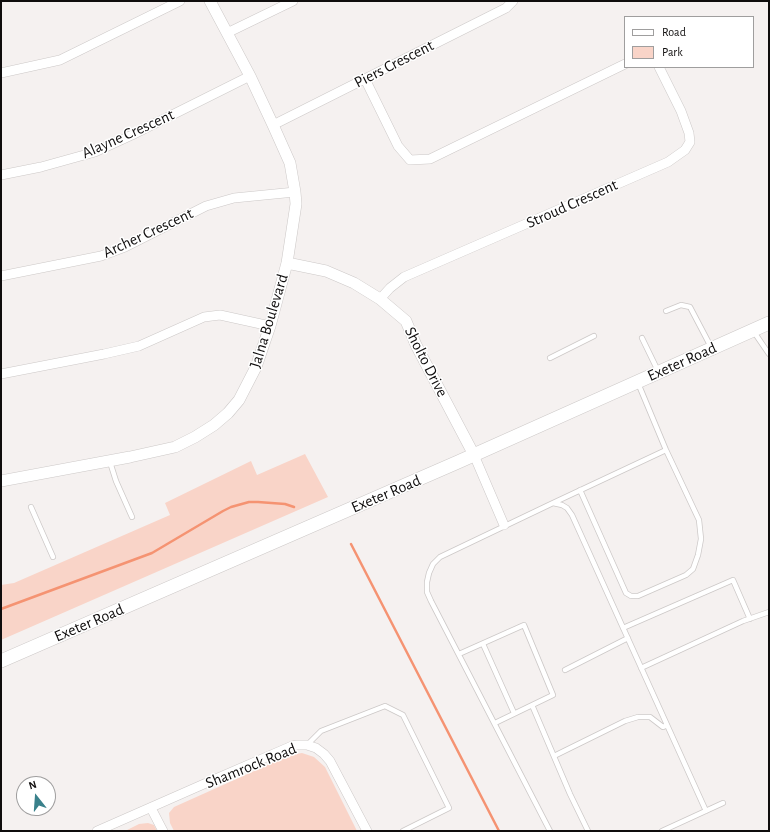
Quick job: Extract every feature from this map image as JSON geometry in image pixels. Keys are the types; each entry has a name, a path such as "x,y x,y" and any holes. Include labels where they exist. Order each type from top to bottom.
{"main road":[{"name":"Exeter Road","path":"1,661 638,383 769,323"}],"street":[{"path":"1,73 60,60 180,1"},
{"name":"Jalna Boulevard","path":"1,481 110,461 175,447 214,425 228,413 239,400 256,367 270,326 287,263 296,204 295,192 290,163 250,76 210,1"},
{"path":"227,33 293,1"},
{"name":"Piers Crescent","path":"273,125 506,8 513,1"},
{"path":"365,79 398,146 410,160 430,159 624,64"},
{"name":"Stroud Crescent","path":"380,299 390,288 404,277 668,162 685,150 690,142 689,133 681,111 660,68"},
{"name":"Alayne Crescent","path":"1,175 41,167 95,152 250,76"},
{"name":"Archer Crescent","path":"1,276 101,256 125,247 206,206 234,198 295,192"},
{"name":"Sholto Drive","path":"287,263 326,271 354,283 380,299 406,321 416,345 474,455 504,525"},
{"path":"1,374 139,346 204,317 220,315 270,326"},
{"name":"Shamrock Road","path":"97,831 292,746 307,745 316,748 330,761 367,831"},
{"path":"151,808 163,831"}],"lane":[{"path":"666,312 681,305 690,306 712,349"},
{"path":"754,330 769,354"},
{"path":"550,358 594,336"},
{"path":"642,338 659,373"},
{"path":"580,490 626,593 632,596 638,596 686,575 694,569 701,539 699,520 666,450 638,383"},
{"path":"550,831 495,722 431,601 427,587 429,573 433,564 440,557 504,525 666,450"},
{"path":"110,461 116,481 132,518"},
{"path":"553,503 562,505 570,511 706,811"},
{"path":"31,508 53,557"},
{"path":"623,628 733,580 750,618"},
{"path":"641,668 750,618 769,612"},
{"path":"459,654 524,625 553,695 495,722"},
{"path":"565,670 628,638"},
{"path":"483,644 514,713"},
{"path":"532,705 588,831"},
{"path":"307,745 321,731 385,706 403,715 449,808 404,831"},
{"path":"554,756 625,721 638,717 650,717 663,727 667,725"},
{"path":"662,831 724,803"}],"green space":[{"path":"305,454 328,497 1,640 1,585 14,583 170,515 165,503 251,461 257,475"},
{"path":"302,753 314,757 325,767 357,831 174,831 170,823 169,813 174,807 290,755"},
{"path":"148,823 154,825 157,831 125,831 139,824"}],"waterway":[{"path":"1,609 152,553 231,507 249,502 285,504 294,507"},
{"path":"351,544 499,831"}]}
